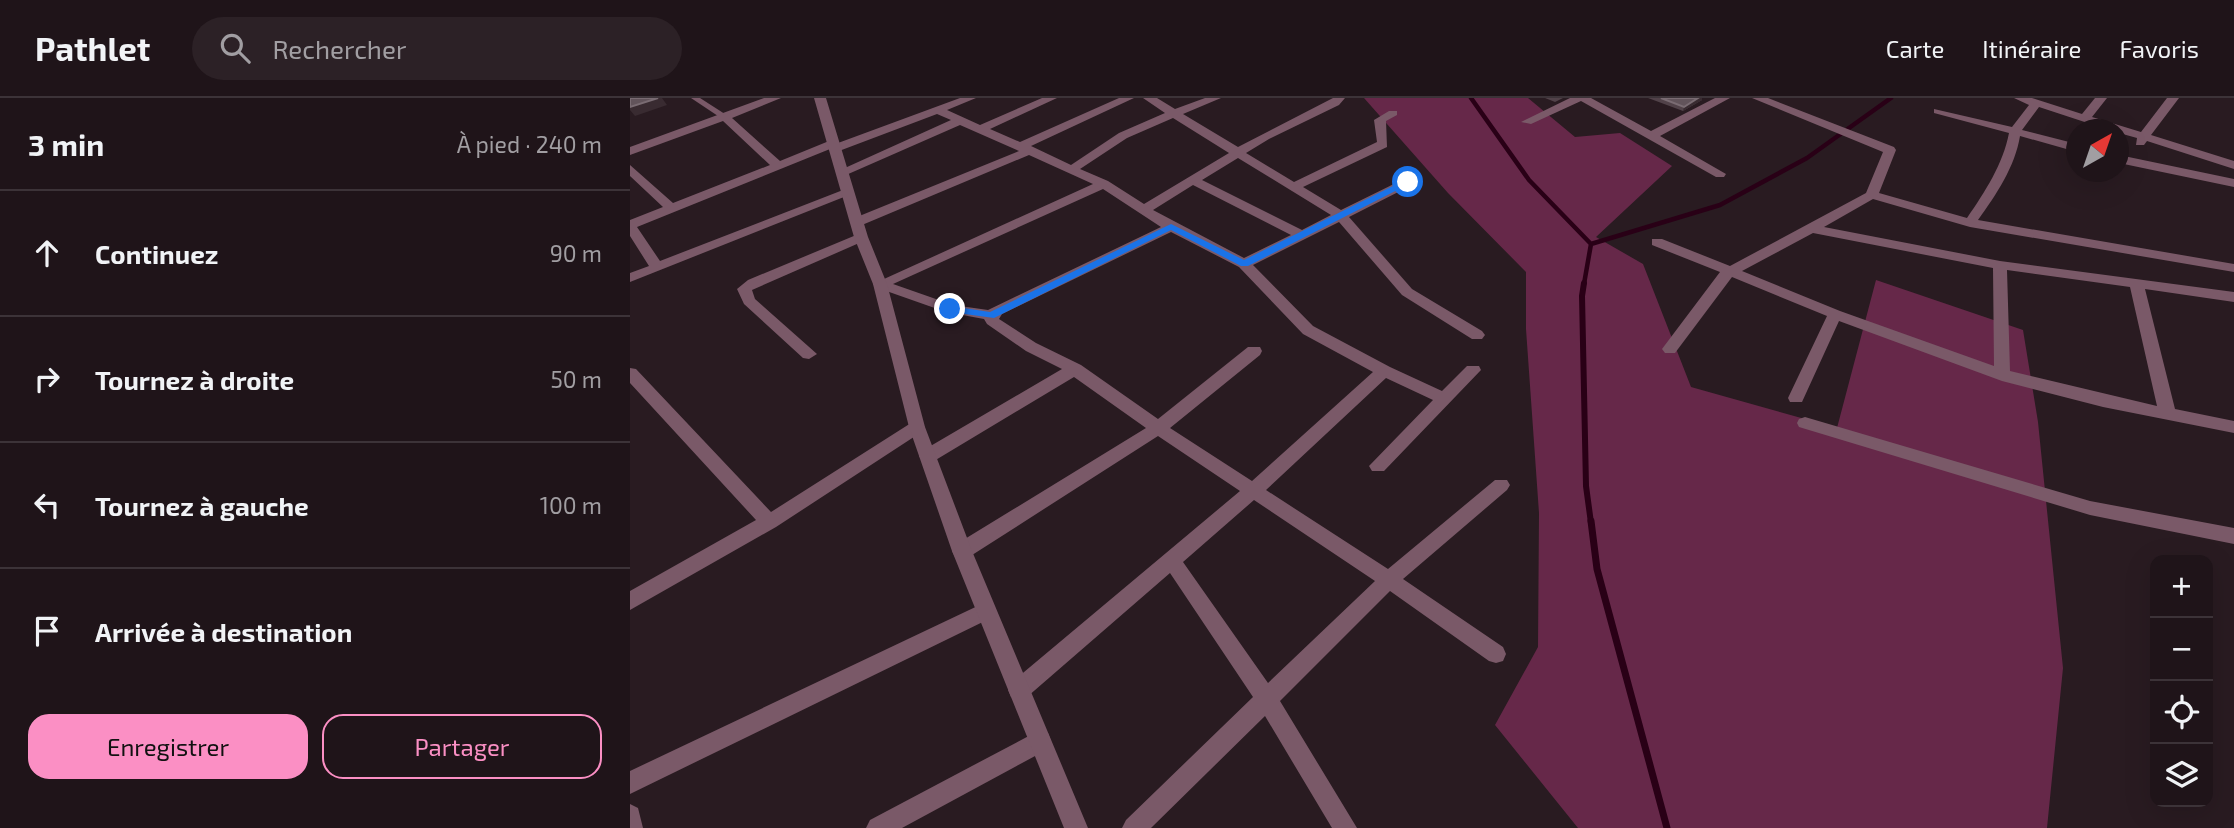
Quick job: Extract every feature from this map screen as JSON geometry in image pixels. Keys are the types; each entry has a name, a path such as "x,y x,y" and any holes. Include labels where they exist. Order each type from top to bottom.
{"street":[{"path":"630,151 775,98"},
{"path":"820,98 859,230 880,284 917,427 962,551 1076,828"},
{"path":"981,129 1051,98"},
{"path":"809,354 749,301 744,289 1128,98"},
{"path":"1149,98 1341,216 1407,292 1477,335"},
{"path":"1074,168 1093,151 1215,98"},
{"path":"1144,210 1265,136 1335,103 1339,98"},
{"path":"1527,122 1581,98 1720,174"},
{"path":"1651,136 1724,98"},
{"path":"1670,349 1728,273 1872,195 1890,150 1758,98"},
{"path":"2020,98 2142,139 2234,165"},
{"path":"2085,118 2101,98"},
{"path":"2142,139 2174,98"},
{"path":"657,267 630,225 778,166 961,99"},
{"path":"1970,223 1990,194 2012,149 2015,132 2036,103"},
{"path":"937,110 1074,168 1104,184 1171,227 1244,264 1308,330 1384,372 1443,398"},
{"path":"1938,111 2066,145"},
{"path":"1296,186 1383,144 1380,120 1393,113"},
{"path":"724,116 778,166"},
{"path":"842,172 961,120"},
{"path":"2129,161 2234,183"},
{"path":"630,169 671,208"},
{"path":"1192,180 1303,236"},
{"path":"1244,264 1408,182"},
{"path":"880,284 1104,184"},
{"path":"630,278 848,193"},
{"path":"1872,195 1970,223 2234,268"},
{"path":"880,284 950,309 991,316 1171,227"},
{"path":"1809,228 2000,265 2234,297"},
{"path":"1657,242 1728,273 2002,375 2102,401 2234,427"},
{"path":"2000,265 2002,375"},
{"path":"2136,284 2167,412"},
{"path":"1796,398 1835,314"},
{"path":"991,316 992,321 1031,347 1075,369 1158,428 1496,654"},
{"path":"962,551 1158,428 1254,351"},
{"path":"928,456 1075,369"},
{"path":"1378,466 1473,370"},
{"path":"1019,690 1254,490 1384,372"},
{"path":"630,373 769,522"},
{"path":"1805,424 2090,508 2234,536"},
{"path":"630,601 769,522 917,427"},
{"path":"1133,828 1389,580 1502,485"},
{"path":"1172,561 1265,698 1345,828"},
{"path":"630,783 986,611"},
{"path":"878,828 1040,741"},
{"path":"630,816 631,828"}],"lane":[{"path":"695,98 724,116"}],"shaded area":[{"path":"1364,98 1528,98 1575,137 1620,133 1672,166 1596,237 1643,264 1691,387 1837,428 1876,280 2023,330 2038,422 2063,668 2047,828 1578,828 1495,725 1538,647 1539,513 1526,329 1526,272 1448,193"}],"building":[{"path":"630,98 658,98 630,107"},
{"path":"1661,98 1698,98 1684,107"}],"waterway":[{"path":"1471,98 1529,180 1591,244"},
{"path":"1591,244 1720,205 1807,158 1891,98"},
{"path":"1584,284 1591,244"},
{"path":"1584,283 1582,296 1586,486 1591,523"},
{"path":"1591,521 1597,569 1667,828"}],"route":[{"path":"950,309 991,316 1171,227 1244,264 1408,182"}]}
